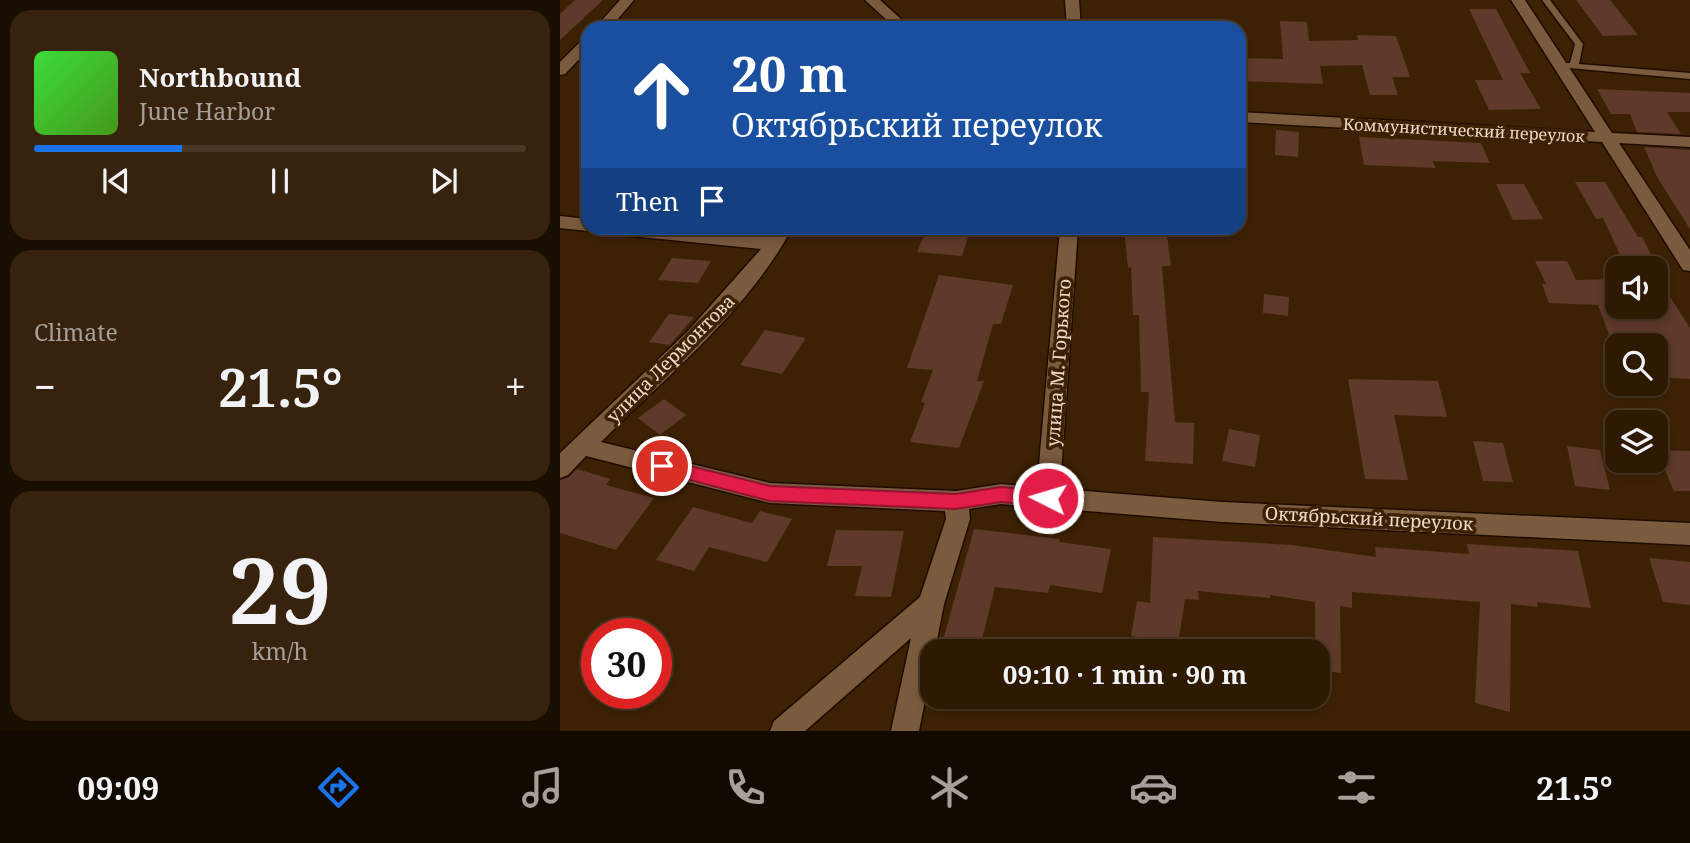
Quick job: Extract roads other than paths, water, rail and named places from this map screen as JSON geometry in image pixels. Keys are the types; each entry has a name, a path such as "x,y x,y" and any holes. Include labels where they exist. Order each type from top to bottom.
{"street":[{"path":"608,21 627,0"},
{"path":"872,0 896,21"},
{"path":"1072,0 1074,21"},
{"path":"1518,0 1567,65 1608,138 1690,265"},
{"path":"560,71 581,49"},
{"name":"Коммунистический переулок","path":"1246,117 1690,142"},
{"path":"560,222 581,224"},
{"name":"улица Лермонтова","path":"758,235 779,236"},
{"name":"улица М. Горького","path":"1048,498 1068,235"},
{"name":"улица Лермонтова","path":"560,468 679,354 734,297 779,236"},
{"path":"581,446 770,493 956,502 958,519 931,604 905,731"},
{"name":"Октябрьский переулок","path":"956,502 1001,494 1222,512 1690,534"},
{"path":"784,731 931,604"}],"lane":[{"path":"1546,0 1579,44 1567,65 1690,76"}]}
